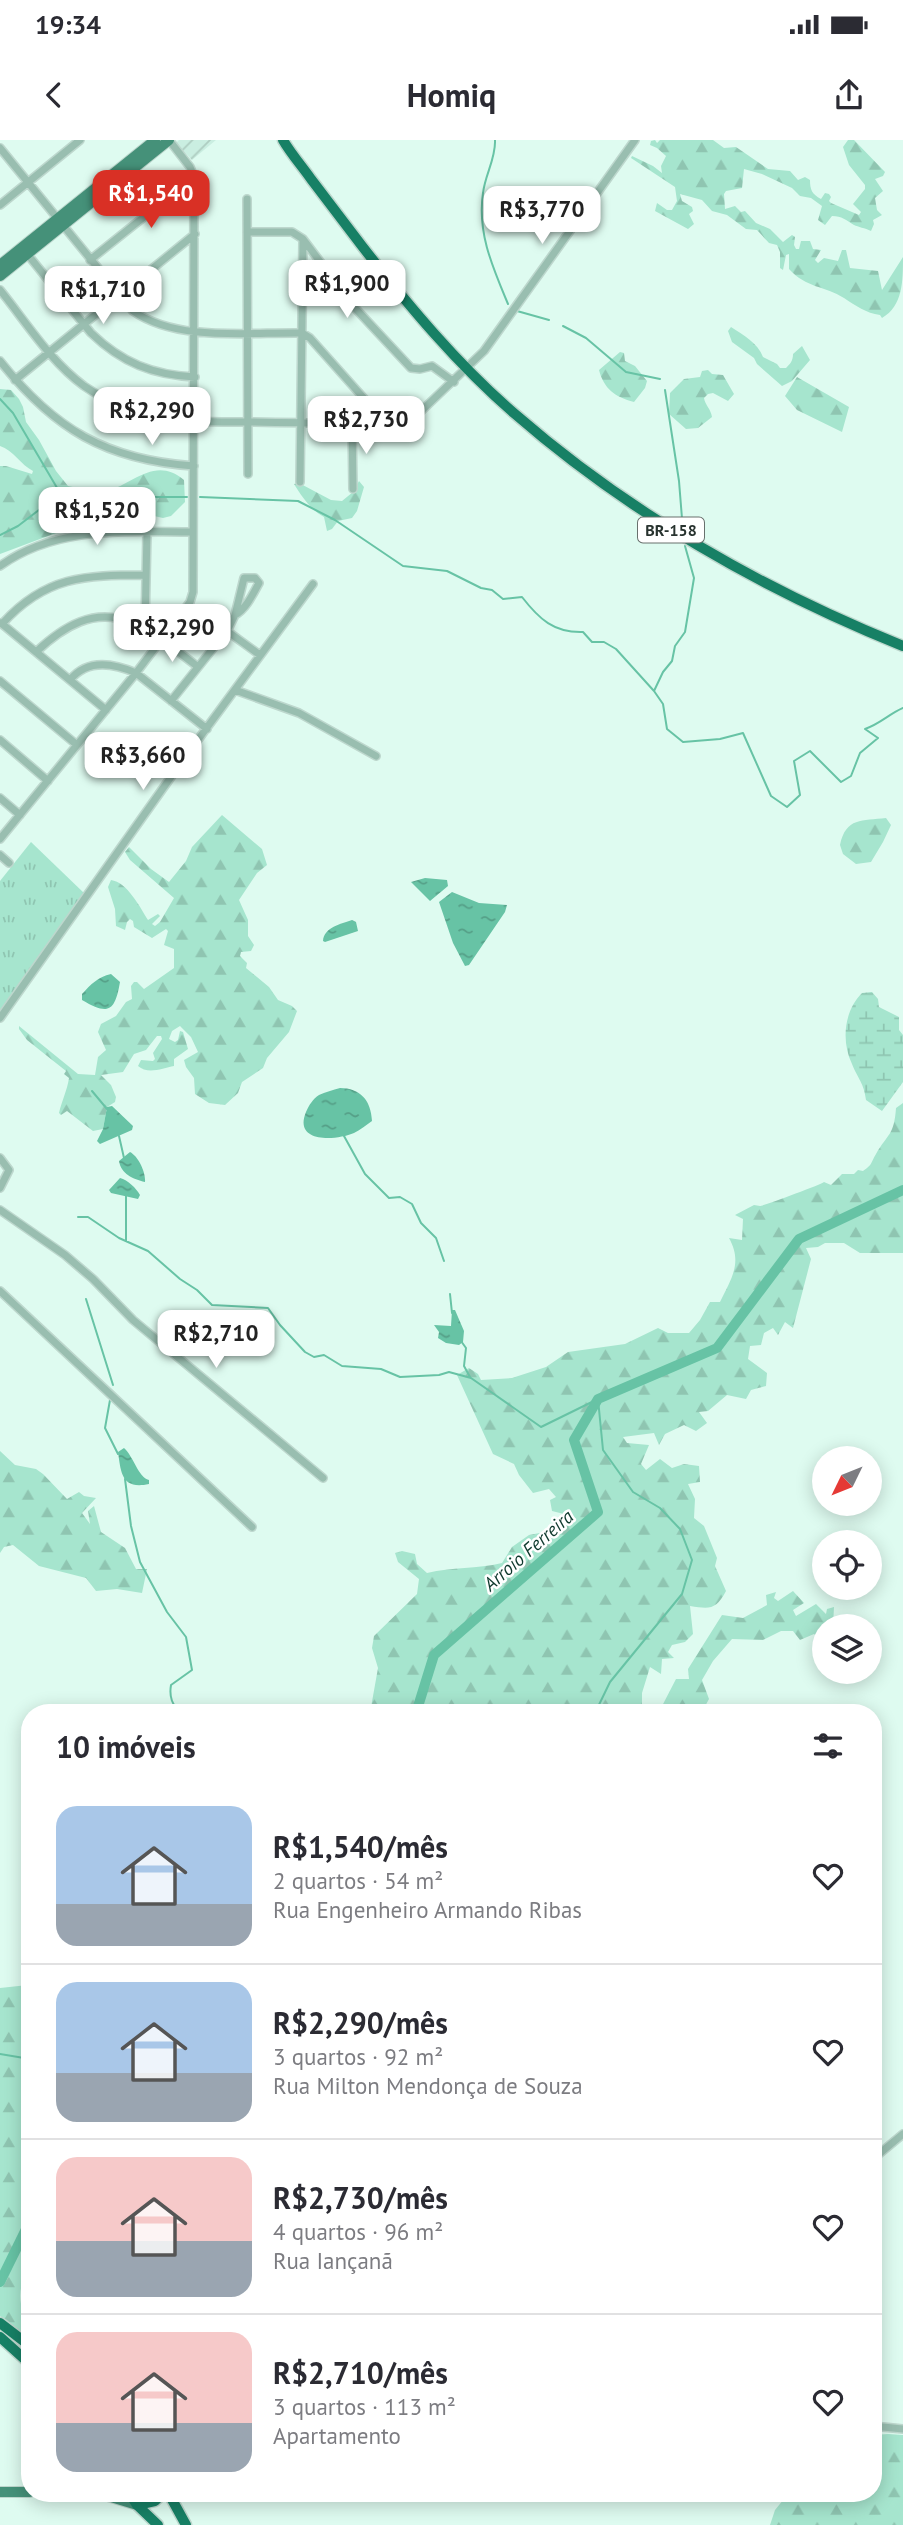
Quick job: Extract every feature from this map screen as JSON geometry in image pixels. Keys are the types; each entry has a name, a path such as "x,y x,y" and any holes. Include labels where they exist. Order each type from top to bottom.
{"highway":[{"name":"BR-158","path":"283,141 377,264 468,369 549,442 642,511 695,545 826,615 903,646"},
{"path":"0,2323 21,2339"},
{"path":"0,2337 21,2356"},
{"path":"135,2502 158,2525"},
{"path":"137,2505 150,2502"},
{"path":"173,2502 186,2525"}],"main road":[{"path":"60,222 155,140"},
{"path":"0,276 25,250 169,140"},
{"path":"0,265 25,250"},
{"path":"0,2492 21,2492"},
{"path":"127,2502 137,2505"}],"street":[{"path":"0,290 49,351 83,385 107,400 135,412 161,419 194,422 370,424 377,419 377,413 310,338 302,333 195,332 156,325 133,311 0,147 9,140"},
{"path":"0,205 80,140"},
{"path":"0,839 136,673 190,602 193,592 194,177 190,167 169,140"},
{"path":"416,416 484,351 635,140"},
{"path":"90,260 194,177"},
{"path":"247,199 248,474"},
{"path":"247,232 292,232 303,239 355,309 405,363 415,369 432,366 454,382"},
{"path":"15,380 195,234"},
{"path":"300,482 303,239"},
{"path":"25,250 83,324 103,345 126,360 167,376 195,377"},
{"path":"0,361 27,394 58,421 106,447 143,460 194,466"},
{"path":"352,423 353,489"},
{"path":"145,627 146,532"},
{"path":"0,566 44,542 79,534 193,532"},
{"path":"106,710 1,623 23,602 51,586 89,576 145,575"},
{"path":"171,701 227,631 235,615 244,578 255,578 259,583 257,588 243,609 235,615"},
{"path":"0,1018 313,584"},
{"path":"36,652 59,632 85,620 116,618 145,627 198,667"},
{"path":"227,631 260,655"},
{"path":"70,680 80,670 98,664 116,665 136,673 207,729"},
{"path":"0,681 77,745"},
{"path":"235,690 299,713 376,756"},
{"path":"0,740 48,781"},
{"path":"0,798 20,815"},
{"path":"0,855 9,863"},
{"path":"0,1158 9,1170 0,1188"},
{"path":"0,1210 65,1255 133,1320 323,1478"},
{"path":"0,1291 252,1527"},
{"path":"882,2152 903,2134"},
{"path":"882,2427 903,2429"}],"shaded area":[{"path":"179,140 216,140 192,160 176,143"}],"green space":[{"path":"655,140 657,143 660,140 713,140 724,148 736,147 768,169 790,171 798,180 805,177 810,180 812,191 818,197 821,199 825,193 829,194 831,203 859,215 861,212 853,204 865,189 865,185 849,165 843,147 848,140 854,140 885,172 883,176 875,179 883,191 875,198 877,210 882,215 873,220 871,231 835,216 825,225 818,220 822,206 811,198 800,196 792,188 762,174 744,169 742,188 726,191 724,194 725,209 735,206 741,212 745,211 756,223 770,229 783,242 792,235 795,237 796,249 799,249 801,241 810,241 813,249 821,250 815,260 818,263 824,258 838,261 842,250 846,250 850,268 878,271 882,290 903,257 902,284 894,307 882,318 837,294 802,280 789,269 789,254 786,255 783,270 780,268 777,245 769,243 757,230 746,229 727,215 712,211 702,200 680,194 682,201 692,207 693,211 689,214 694,224 688,229 655,211 657,203 667,210 672,210 677,201 675,187 631,158 632,156 653,166 662,173 661,166 666,156 650,145 651,141"},
{"path":"731,327 754,343 763,357 780,368 786,368 793,354 802,346 810,360 792,381 782,386 757,364 754,358 732,342 728,331"},
{"path":"620,352 624,353 625,361 635,366 647,381 634,402 611,391 599,370"},
{"path":"708,370 712,374 723,375 734,394 728,401 713,393 708,394 704,398 712,417 698,428 686,429 669,414 670,393 684,379 700,377 702,371"},
{"path":"797,377 849,407 842,432 797,410 785,396"},
{"path":"0,389 11,390 19,399 26,422 68,486 103,492 144,474 163,470 184,480 185,502 171,516 163,518 145,514 130,518 124,513 104,510 97,526 56,533 0,554 0,466 32,474 33,471 0,446"},
{"path":"359,481 364,487 357,511 352,518 338,521 327,531 324,517 311,507 294,484 299,483 331,500 342,501 353,492"},
{"path":"222,815 262,849 267,865 257,873 239,900 248,920 248,936 254,945 251,951 241,952 240,956 247,963 246,968 269,987 278,1000 297,1011 289,1032 267,1058 263,1068 242,1082 238,1093 225,1105 209,1103 195,1094 194,1078 184,1060 198,1052 191,1037 180,1026 172,1031 169,1039 175,1042 180,1031 183,1032 188,1049 174,1059 174,1066 151,1070 138,1066 141,1060 155,1059 153,1053 162,1039 157,1036 146,1050 134,1054 123,1072 101,1075 111,1085 116,1097 115,1102 107,1107 103,1129 93,1131 67,1111 61,1115 59,1113 69,1078 64,1074 66,1071 27,1040 19,1026 78,1074 95,1075 98,1057 106,1050 98,1032 101,1024 116,1016 126,1002 132,999 131,986 134,982 144,989 174,968 174,949 164,945 168,931 166,929 152,938 134,927 130,919 125,930 116,926 115,909 108,887 111,880 128,890 148,920 158,914 160,916 152,924 155,926 174,898 130,860 125,852 129,847 169,882 186,861 192,847"},
{"path":"886,818 891,825 871,862 856,864 843,854 840,845 846,829 862,820"},
{"path":"31,842 85,894 0,1013 0,881"},
{"path":"872,992 878,999 879,1007 899,1017 899,1030 903,1035 903,1082 882,1111 866,1100 846,1046 846,1027 851,1008 862,993"},
{"path":"903,1103 903,1253 860,1253 844,1243 825,1243 806,1248 811,1259 793,1328 785,1322 778,1335 773,1328 764,1333 761,1345 750,1346 748,1359 767,1373 766,1386 751,1390 746,1399 727,1395 708,1411 699,1412 707,1423 696,1431 684,1425 665,1434 659,1445 654,1433 623,1437 627,1443 649,1445 641,1464 646,1470 660,1459 672,1468 684,1464 699,1466 700,1482 688,1484 695,1499 694,1518 704,1526 717,1558 715,1566 726,1591 712,1607 690,1606 693,1634 685,1642 672,1645 668,1652 674,1658 662,1659 661,1674 650,1667 642,1693 642,1704 372,1704 378,1668 372,1648 374,1636 417,1594 419,1579 398,1562 395,1553 402,1551 415,1554 417,1564 427,1573 493,1565 502,1563 512,1547 529,1535 545,1532 552,1523 568,1519 564,1514 552,1511 550,1500 556,1497 549,1489 533,1493 514,1464 493,1454 457,1375 469,1368 478,1374 481,1380 512,1378 546,1367 568,1352 625,1344 658,1328 668,1333 689,1333 710,1302 720,1302 734,1271 735,1255 729,1238 742,1240 743,1219 735,1215 754,1205 760,1206 824,1182 831,1185 842,1174 863,1171 870,1165 890,1134 896,1108"},
{"path":"0,1451 15,1465 36,1469 43,1474 67,1499 79,1492 84,1496 96,1498 82,1513 90,1524 88,1511 94,1506 101,1532 125,1548 136,1569 147,1569 142,1593 117,1589 96,1591 86,1578 39,1566 13,1545 4,1547 0,1553"},
{"path":"793,1591 804,1603 793,1610 796,1616 816,1604 826,1614 812,1614 812,1635 800,1640 793,1631 781,1631 763,1640 732,1639 713,1661 702,1680 709,1699 706,1704 663,1704 676,1679 689,1679 688,1669 722,1615 743,1618 767,1605 766,1595 776,1592 774,1598 778,1601"},
{"path":"834,1607 834,1614 826,1614 827,1609"},
{"path":"21,1986 21,2332 0,2316 0,1988"},
{"path":"882,2434 903,2435 903,2525 770,2525 775,2510 782,2502 882,2502"}],"water":[{"path":"425,878 447,880 448,886 430,901 411,882"},
{"path":"452,892 479,903 507,905 469,965 465,966 453,943 439,902"},
{"path":"352,920 356,922 358,931 323,941 330,929"},
{"path":"111,974 120,982 113,1005 105,1009 82,1000 82,994 92,984"},
{"path":"340,1088 353,1090 367,1101 372,1121 346,1136 327,1138 310,1134 305,1129 304,1122 310,1105 319,1095"},
{"path":"112,1106 133,1126 132,1130 100,1144 97,1141 103,1129 107,1107"},
{"path":"130,1152 141,1165 145,1182 128,1175 120,1166 119,1161"},
{"path":"120,1178 129,1182 136,1190 140,1195 138,1199 111,1193 109,1190"},
{"path":"452,1310 455,1310 464,1331 463,1342 459,1345 446,1343 438,1338 439,1332 434,1325 451,1326"},
{"path":"124,1448 142,1475 149,1480 149,1484 133,1484 124,1478 118,1452"}],"waterway":[{"path":"495,140 483,193 482,222 488,250 508,304"},
{"path":"517,311 549,320"},
{"path":"563,326 586,338 626,372 660,379"},
{"path":"665,390 679,481 683,531"},
{"path":"0,399 13,413 63,498"},
{"path":"0,535 18,526 48,503 63,498 113,502 137,497 187,497"},
{"path":"200,497 298,501 335,520 403,566 447,571 481,588 492,590 503,599 522,597 535,612 555,627 583,632 592,642 604,642 616,649 654,691 663,704 667,729 683,742 720,739 743,733 771,796 787,807 800,795 794,761 810,751 841,782 851,776 860,753 878,738 865,729 903,708"},
{"path":"654,691 672,661 675,646 685,632 694,578 685,546"},
{"path":"92,1091 107,1109"},
{"path":"119,1136 124,1158"},
{"path":"344,1136 365,1174 389,1198 400,1197 412,1204 421,1223 436,1238 444,1261"},
{"name":"Arroio Ferreira","path":"419,1704 434,1655 598,1512 574,1440 598,1399 717,1348 799,1239 903,1190"},
{"path":"126,1195 126,1241"},
{"path":"78,1217 88,1217 119,1238 148,1251 212,1305 268,1308 305,1352 314,1357 324,1355 342,1366 381,1369 400,1377 449,1372 471,1378 541,1427 598,1399 603,1450 633,1492 660,1508 680,1529 692,1560 682,1594 610,1682 599,1704"},
{"path":"450,1294 452,1313"},
{"path":"86,1299 113,1385"},
{"path":"461,1341 466,1348 464,1366 470,1377"},
{"path":"110,1400 105,1428 118,1454"},
{"path":"125,1479 131,1526 140,1562 167,1612 186,1637 192,1670 171,1685 174,1704"},
{"path":"0,2054 21,2058"},
{"name":"Arroio Ferreira","path":"0,2282 21,2239"}]}
